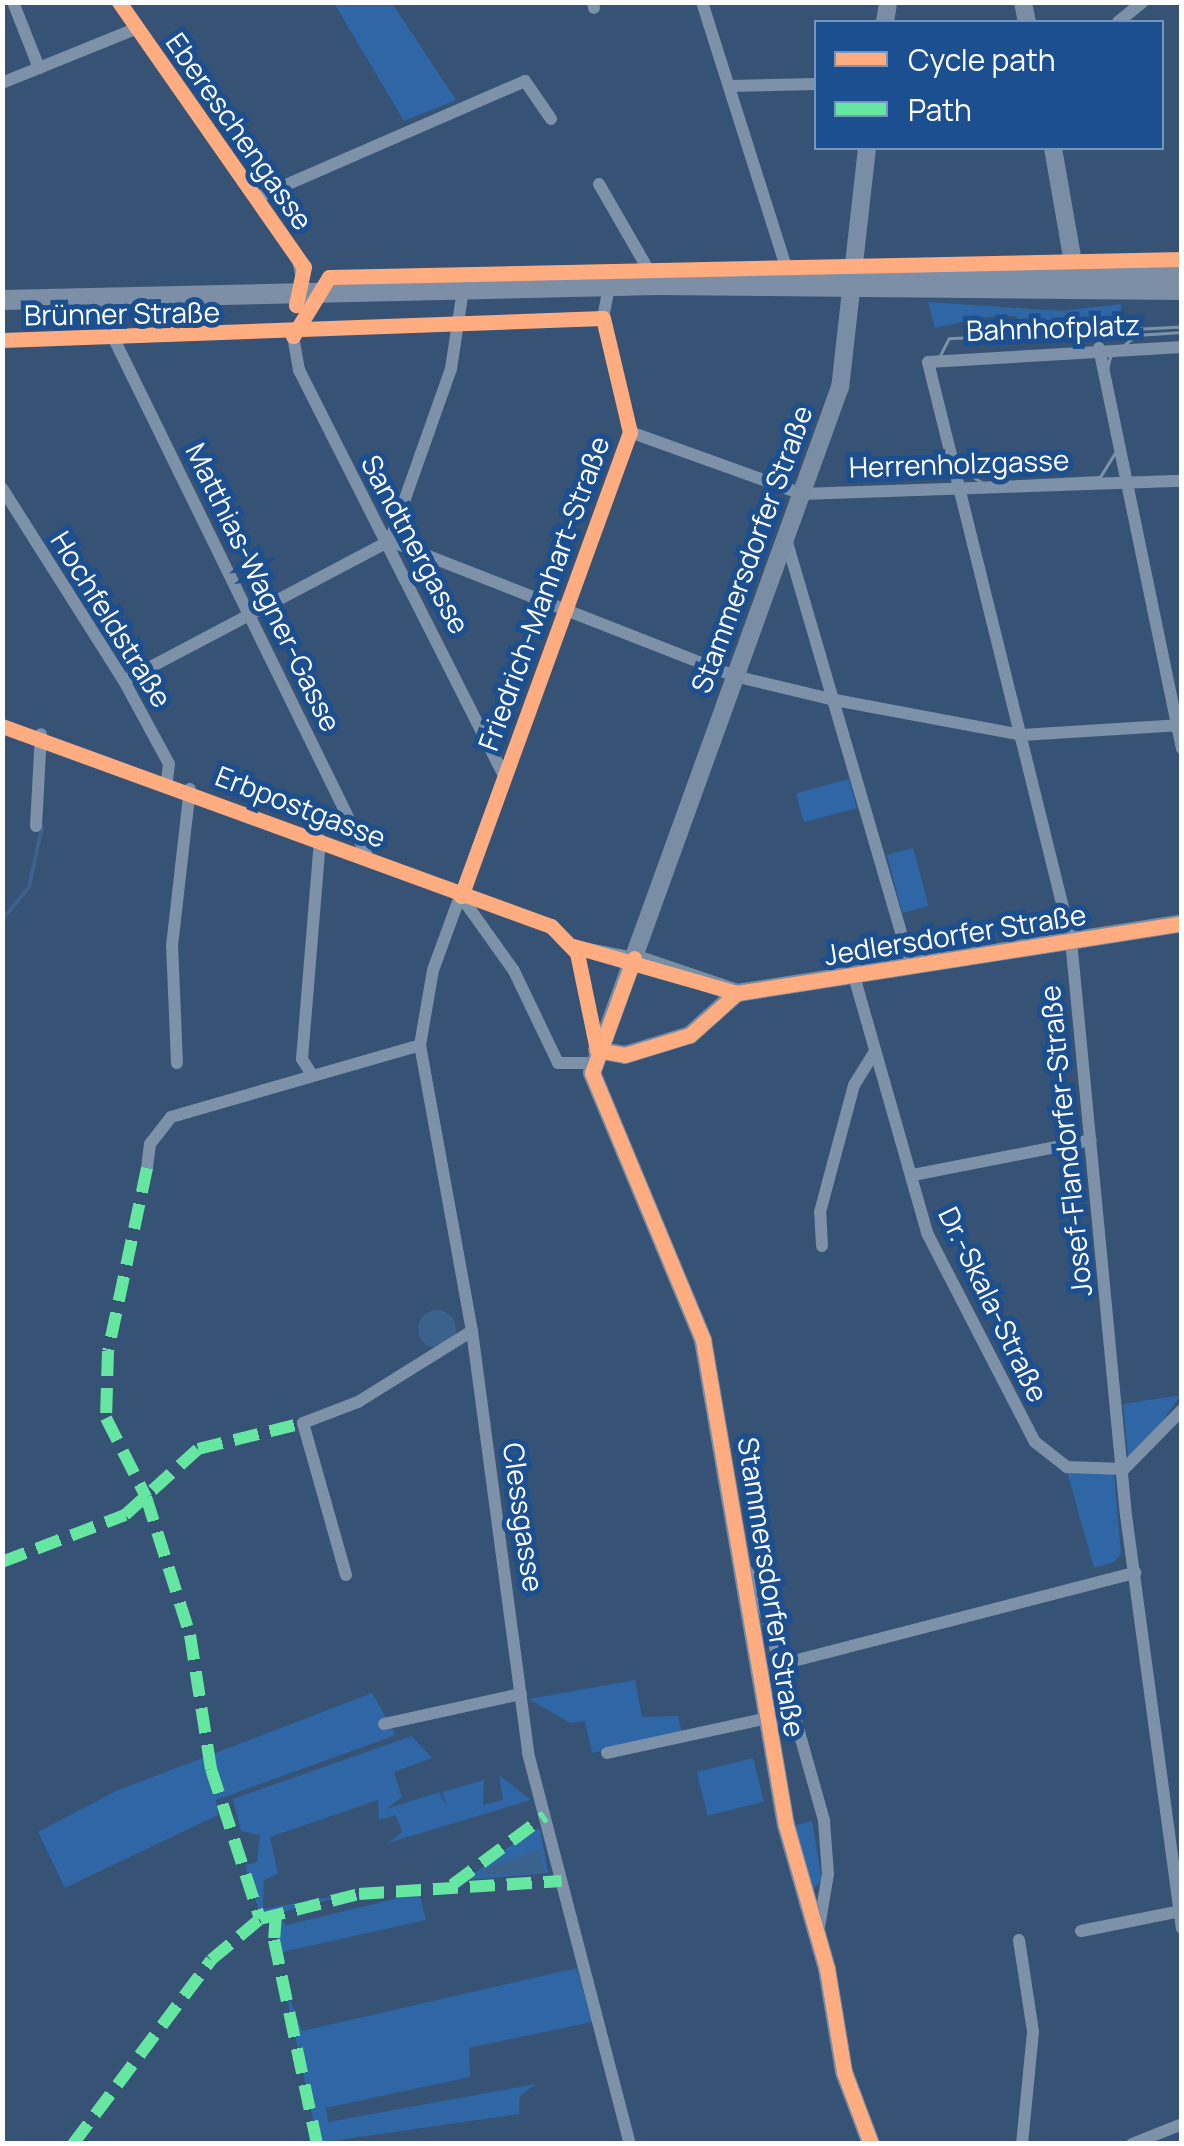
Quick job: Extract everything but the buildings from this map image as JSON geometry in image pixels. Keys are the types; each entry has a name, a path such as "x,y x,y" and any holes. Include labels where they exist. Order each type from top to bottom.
{"main road":[{"name":"Stammersdorfer Straße","path":"867,150 840,387 596,1056 608,1126 703,1340 768,1718 844,2072 871,2144"},
{"path":"1053,150 1077,284"},
{"name":"Brünner Straße","path":"1077,284 1182,272"},
{"name":"Brünner Straße","path":"695,285 789,276 853,282"},
{"name":"Brünner Straße","path":"2,300 853,282 1077,284 1182,290"},
{"name":"Jedlersdorfer Straße","path":"737,993 1182,923"},
{"path":"596,1056 625,1055 690,1035 737,993 634,958"}],"street":[{"path":"14,2 39,68"},
{"name":"Ebereschengasse","path":"119,2 304,268 305,293"},
{"path":"702,2 789,276"},
{"path":"1121,20 1144,3"},
{"path":"2,83 135,28"},
{"path":"256,198 525,80 551,119"},
{"path":"730,86 814,84"},
{"path":"599,184 657,285"},
{"name":"Friedrich-Manhart-Straße","path":"460,896 502,772 630,432 603,318 609,286"},
{"path":"124,680 390,541 459,327 463,290"},
{"name":"Brünner Straße","path":"2,340 293,336 603,318"},
{"name":"Sandtnergasse","path":"293,336 299,370 390,541 502,772"},
{"name":"Matthias-Wagner-Gasse","path":"114,338 368,858"},
{"name":"Bahnhofplatz","path":"928,362 1099,348 1182,346"},
{"path":"1099,348 1182,748"},
{"name":"Josef-Flandorfer-Straße","path":"928,362 1071,940 1135,1573 1182,1928"},
{"name":"Herrenholzgasse","path":"630,432 802,494 1182,481"},
{"name":"Hochfeldstraße","path":"2,488 124,680 168,764 167,780"},
{"path":"786,539 911,966"},
{"path":"390,541 734,676 834,700 1022,735 1179,725"},
{"name":"Erbpostgasse","path":"2,726 41,734 460,896 551,926 573,946"},
{"path":"36,826 41,734"},
{"path":"177,1063 172,946 190,789"},
{"path":"312,1075 302,1059 320,840"},
{"path":"460,896 514,970 558,1063 596,1056 573,946 634,958"},
{"name":"Clessgasse","path":"460,896 433,970 420,1045 472,1332 521,1694 630,2144"},
{"name":"Dr.-Skala-Straße","path":"854,976 914,1175 927,1232 1000,1375 1049,1459 1124,1469"},
{"path":"147,1168 150,1144 170,1117 420,1045"},
{"path":"822,1246 820,1212 854,1085 874,1052"},
{"path":"914,1175 1091,1140"},
{"path":"346,1575 303,1423 358,1402 472,1332"},
{"path":"1124,1469 1182,1410"},
{"name":"Stammersdorfer Straße","path":"740,1562 782,1664 824,1821 828,1874 818,1939"},
{"path":"782,1664 1135,1573"},
{"path":"384,1724 521,1694"},
{"path":"607,1753 768,1718"},
{"path":"1081,1931 1180,1911"},
{"path":"1019,1940 1033,2032 1022,2144"},
{"path":"1132,2144 1182,2124"}],"shaded area":[{"path":"334,3 392,3 456,100 404,121"},
{"path":"928,302 1062,311 1121,304 1121,320 1017,325 1017,316 984,317 935,328"},
{"path":"785,429 807,437 790,482 769,474"},
{"path":"849,779 857,808 804,822 796,793"},
{"path":"913,848 929,906 902,913 887,855"},
{"path":"437,1310 450,1316 456,1329 450,1342 437,1348 424,1342 418,1329 424,1316"},
{"path":"1181,1395 1137,1456 1128,1456 1123,1404"},
{"path":"1067,1472 1114,1472 1121,1554 1114,1562 1094,1568"},
{"path":"635,1680 642,1717 678,1716 682,1734 592,1753 585,1721 570,1723 529,1699"},
{"path":"372,1693 396,1735 216,1800 218,1815 65,1888 38,1832 116,1791"},
{"path":"412,1736 432,1758 394,1772 402,1797 386,1809 439,1792 446,1805 442,1792 484,1780 483,1805 503,1800 499,1775 531,1800 388,1843 402,1832 396,1815 379,1820 378,1800 270,1837 278,1874 264,1880 263,1909 353,1893 261,1918 245,1865 257,1862 260,1835 241,1831 233,1799"},
{"path":"753,1758 764,1802 708,1816 697,1772"},
{"path":"812,1821 822,1880 812,1890 793,1826"},
{"path":"532,1829 540,1829 548,1873 466,1880"},
{"path":"541,1849 544,1873 480,1875 492,1866"},
{"path":"419,1893 426,1920 278,1953 278,1918 287,1925"},
{"path":"577,1968 592,2022 469,2048 470,2077 326,2108 328,2122 536,2084 520,2096 519,2114 318,2143 283,1979 302,2031"}],"waterway":[{"path":"2,920 29,887 42,827"}],"tram line":[{"path":"1182,327 949,339 933,371 959,468 983,483 1100,477 1116,451 1104,383 1110,357 1136,335 1182,332"}],"marked path":[{"path":"147,1168 108,1351 106,1418 146,1497 190,1635 211,1769 260,1919"},
{"path":"2,1562 125,1515 198,1449 303,1423"},
{"path":"452,1885 545,1816"},
{"path":"73,2144 211,1960 260,1919 359,1894 562,1881"},
{"path":"276,1913 274,1940 317,2144"}],"cycle path":[{"path":"119,2 304,267 296,305"},
{"path":"293,336 329,277 1182,259"},
{"path":"2,340 603,318 630,432 461,896"},
{"path":"2,726 551,926 577,953 597,1050"},
{"path":"573,946 737,993 1182,923"},
{"path":"634,958 592,1073 703,1340 786,1825 827,1969 844,2072 871,2144"},
{"path":"597,1050 625,1055 690,1035 737,993"}]}
